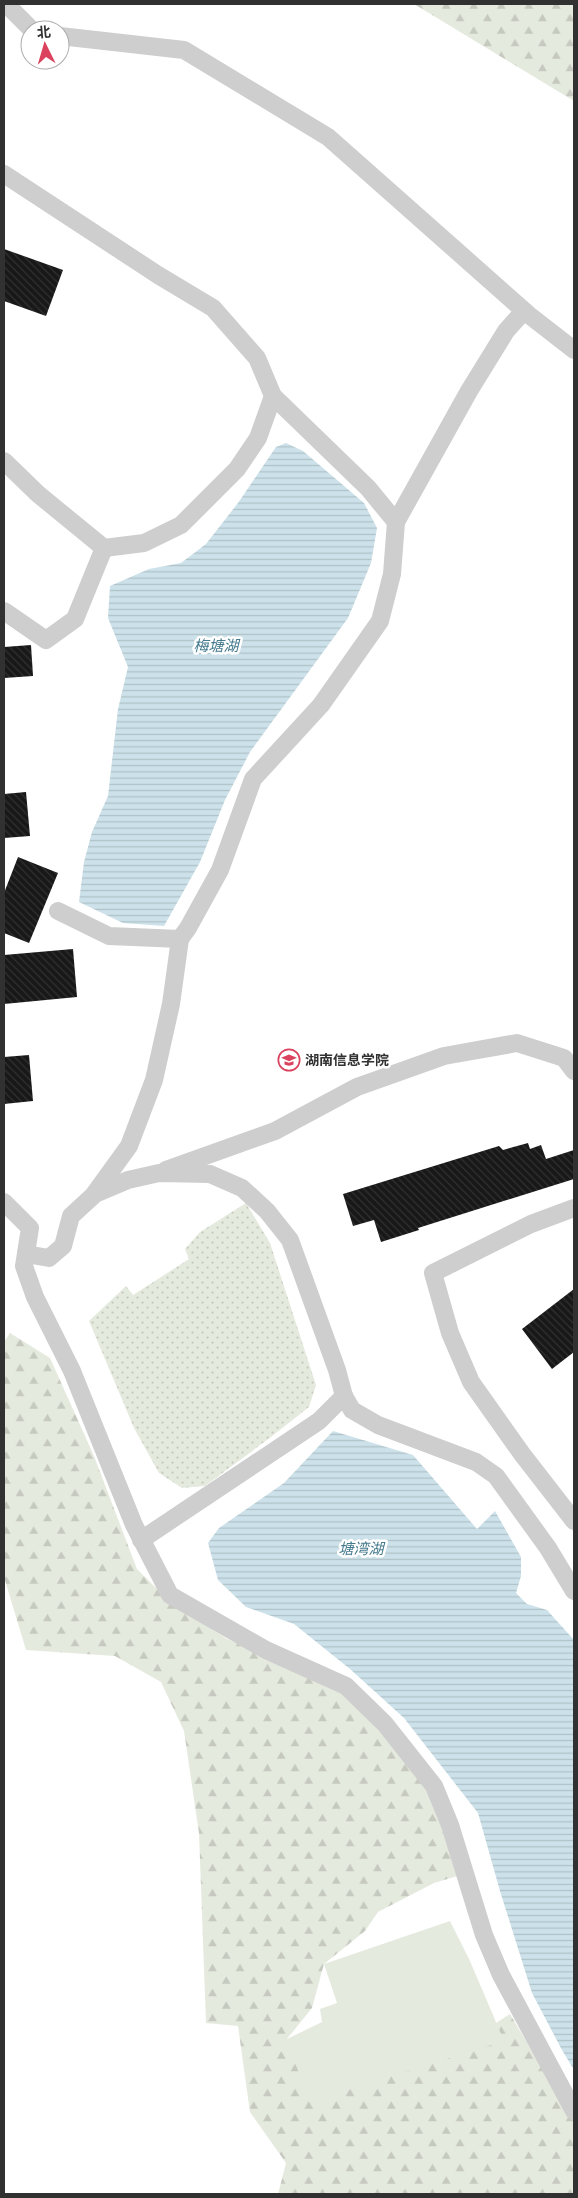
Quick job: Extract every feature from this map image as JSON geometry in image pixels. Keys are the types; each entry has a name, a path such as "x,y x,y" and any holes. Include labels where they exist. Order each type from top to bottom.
{"street":[{"path":"6,4 22,20"},
{"path":"70,37 184,50 328,137 524,311 574,350"},
{"path":"4,174 158,275 213,308 257,358 273,396 368,488 396,522"},
{"path":"26,1254 49,1258 63,1246 71,1216 95,1194 129,1146 154,1080 171,1004 180,939 220,870 253,779 321,705 380,621 392,574 396,522 469,391 506,331 524,311"},
{"path":"4,461 38,494 104,548 144,543 181,525 237,469 258,438 273,396"},
{"path":"4,611 46,640 75,619 104,548"},
{"path":"58,911 109,936 180,939"},
{"path":"158,1174 184,1162 275,1131 357,1087 444,1056 517,1043 571,1060"},
{"path":"95,1194 128,1180 158,1174 210,1174 242,1188 267,1211 290,1240 337,1370 344,1396 352,1410 378,1425 476,1462 496,1476 548,1548 574,1591"},
{"path":"4,1202 30,1228 24,1266 35,1297 72,1371 109,1467 142,1540 170,1595 266,1650 346,1686 386,1724 434,1786 450,1825 484,1934 498,1967 574,2111"},
{"path":"574,1208 531,1224 434,1273 450,1333 471,1382 522,1454 574,1521"},
{"path":"142,1540 319,1421 344,1396"}],"green space":[{"path":"414,4 574,4 574,101"},
{"path":"246,1203 270,1243 316,1385 309,1407 271,1437 205,1486 182,1488 159,1473 134,1428 89,1321 126,1286 133,1295 189,1259 185,1249 200,1232"},
{"path":"10,1333 50,1358 94,1456 137,1569 169,1601 227,1639 349,1694 435,1798 461,1875 434,1883 378,1912 365,1931 324,1964 312,2008 287,2039 503,2041 496,2023 510,2014 574,2122 574,2194 278,2194 286,2163 250,2112 238,2026 206,2023 199,1833 184,1731 161,1682 115,1656 26,1650 4,1577 4,1342"},
{"path":"450,1921 470,1961 504,2041 309,2102 287,2039 322,2022 320,2009 337,2003 324,1964"}],"water":[{"name":"梅塘湖","path":"286,443 303,451 364,503 377,528 371,563 348,618 250,752 225,800 200,862 164,926 123,923 79,902 84,862 92,832 108,796 118,709 128,667 108,618 110,586 149,569 181,563 206,544 238,503 276,447"},
{"name":"塘湾湖","path":"333,1431 413,1455 477,1529 495,1511 521,1557 521,1576 516,1593 527,1604 547,1610 574,1640 574,2070 532,1993 478,1813 404,1718 350,1669 294,1624 246,1607 218,1580 208,1543 219,1528 284,1483"}],"building":[{"path":"4,249 63,270 46,316 4,301"},
{"path":"31,645 33,676 4,678 4,647"},
{"path":"26,792 30,836 4,838 4,794"},
{"path":"18,857 58,873 29,943 4,933 4,893"},
{"path":"73,949 77,997 4,1004 4,955"},
{"path":"29,1055 33,1101 4,1104 4,1057"},
{"path":"528,1143 530,1149 541,1145 546,1159 574,1150 574,1179 418,1228 419,1230 381,1242 374,1220 353,1226 343,1194 499,1146 503,1150"},
{"path":"574,1289 574,1352 552,1369 522,1329"}],"place":[{"name":"湖南信息学院","path":"289,1060"}]}
